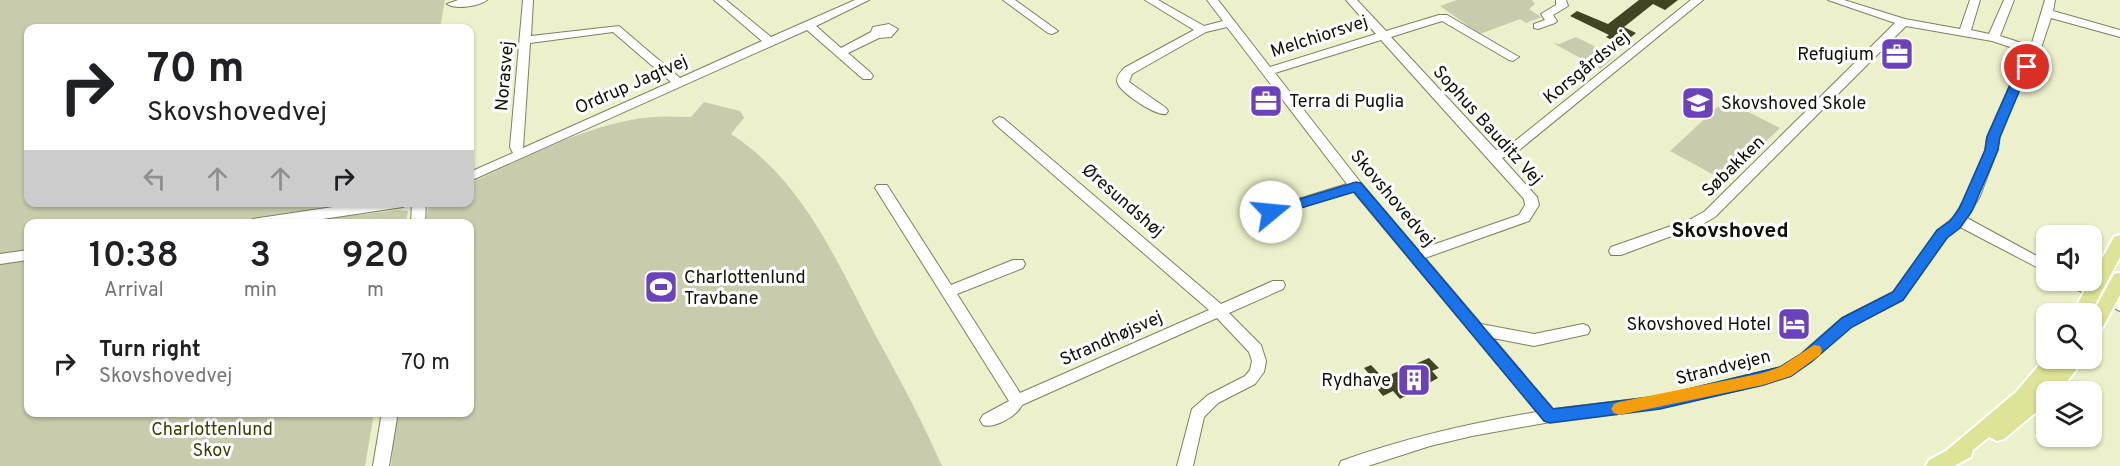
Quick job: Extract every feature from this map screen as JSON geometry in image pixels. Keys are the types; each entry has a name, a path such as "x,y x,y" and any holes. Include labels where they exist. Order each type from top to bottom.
{"main road":[{"path":"2107,299 2120,241"},
{"path":"2107,299 2120,279"},
{"path":"1936,466 1954,455 2023,397 2047,369"},
{"path":"2056,381 2067,369"},
{"path":"1954,455 1985,442 2036,401"}],"street":[{"path":"453,4 482,0"},
{"name":"Norasvej","path":"520,154 516,147 528,0"},
{"path":"719,0 769,41"},
{"path":"1008,0 1052,32"},
{"path":"1150,0 1202,30"},
{"name":"Skovshovedvej","path":"1212,0 1356,186 1550,416"},
{"name":"Sophus Bauditz Vej","path":"1351,0 1530,197 1532,205 1524,218 1416,256"},
{"path":"1538,27 1551,21 1547,14 1562,6 1562,0"},
{"name":"Korsgårdsvej","path":"1494,156 1514,148 1698,0"},
{"path":"1833,0 1903,22 1994,38 2034,51"},
{"path":"1964,34 1975,0"},
{"path":"1994,38 2009,0"},
{"name":"Strandvejen","path":"1347,466 1430,439 1472,429 1660,402 1786,372 1806,358 1847,322 1898,296 1942,234 1959,220 1991,150 1993,137 2034,51 2050,0"},
{"name":"Ordrup Jagtvej","path":"474,175 860,1"},
{"path":"2047,13 2120,34"},
{"name":"Melchiorsvej","path":"1267,72 1443,17 1513,57"},
{"name":"Søbakken","path":"1616,251 1696,222 1710,214 1903,22"},
{"path":"1162,111 1130,90 1123,83 1123,77 1128,71 1202,30 1229,23"},
{"path":"807,24 867,76"},
{"path":"525,40 615,28 678,82"},
{"path":"840,53 877,34"},
{"name":"Øresundshøj","path":"999,121 1220,311 1256,349 1259,361 1257,372 1250,380 1213,399 1197,414 1185,466"},
{"path":"1271,212 1356,186"},
{"path":"882,188 1017,401"},
{"path":"287,219 369,207"},
{"path":"1959,220 2036,262"},
{"path":"0,259 24,256"},
{"path":"948,292 1018,264"},
{"path":"1220,311 1278,285"},
{"path":"2092,291 2107,299"},
{"name":"Strandhøjsvej","path":"988,420 1013,408 1017,401 1220,311"},
{"path":"1478,329 1534,340 1583,330"},
{"path":"381,466 389,417"}],"green space":[{"name":"Charlottenlund Skov","path":"0,0 445,0 441,24 24,24 24,207 359,207 357,215 408,211 407,219 24,219 24,417 373,417 365,466 0,466"},
{"path":"1457,0 1532,0 1535,4 1529,9 1541,17 1526,23 1520,19 1480,34 1440,6"},
{"path":"1576,37 1614,57 1600,69 1553,43 1559,44"},
{"path":"1725,100 1780,128 1725,181 1670,151"},
{"name":"Charlottenlund Travbane","path":"704,102 740,111 744,118 731,134 757,153 779,176 817,227 834,255 942,466 391,466 396,417 474,417 474,219 426,219 429,207 474,207 474,181 585,132 634,119 691,117"}],"building":[{"path":"1639,0 1678,0 1665,10 1653,4 1624,27 1636,33 1621,45 1606,37 1609,35 1570,16 1577,11 1608,24"},
{"name":"Rydhave","path":"1429,358 1439,368 1432,371 1438,378 1400,399 1393,391 1383,396 1378,390 1381,388 1364,368 1371,365 1388,383 1392,374"}],"slow traffic":[{"path":"1619,409 1763,379 1786,372 1814,351"}],"place":[{"name":"Refugium","path":"1897,54"},
{"name":"Terra di Puglia","path":"1266,101"},
{"name":"Skovshoved Skole","path":"1698,103"},
{"name":"Charlottenlund Travbane","path":"661,287"},
{"name":"Skovshoved Hotel","path":"1794,324"},
{"name":"Rydhave","path":"1414,380"}],"district":[{"name":"Skovshoved","path":"1730,230"}],"route":[{"path":"1271,212 1356,186 1550,416 1660,402 1786,372 1806,358 1847,322 1898,296 1942,234 1955,225 1965,211 1991,150 1993,137 2016,85 2022,79 2027,67"}]}
